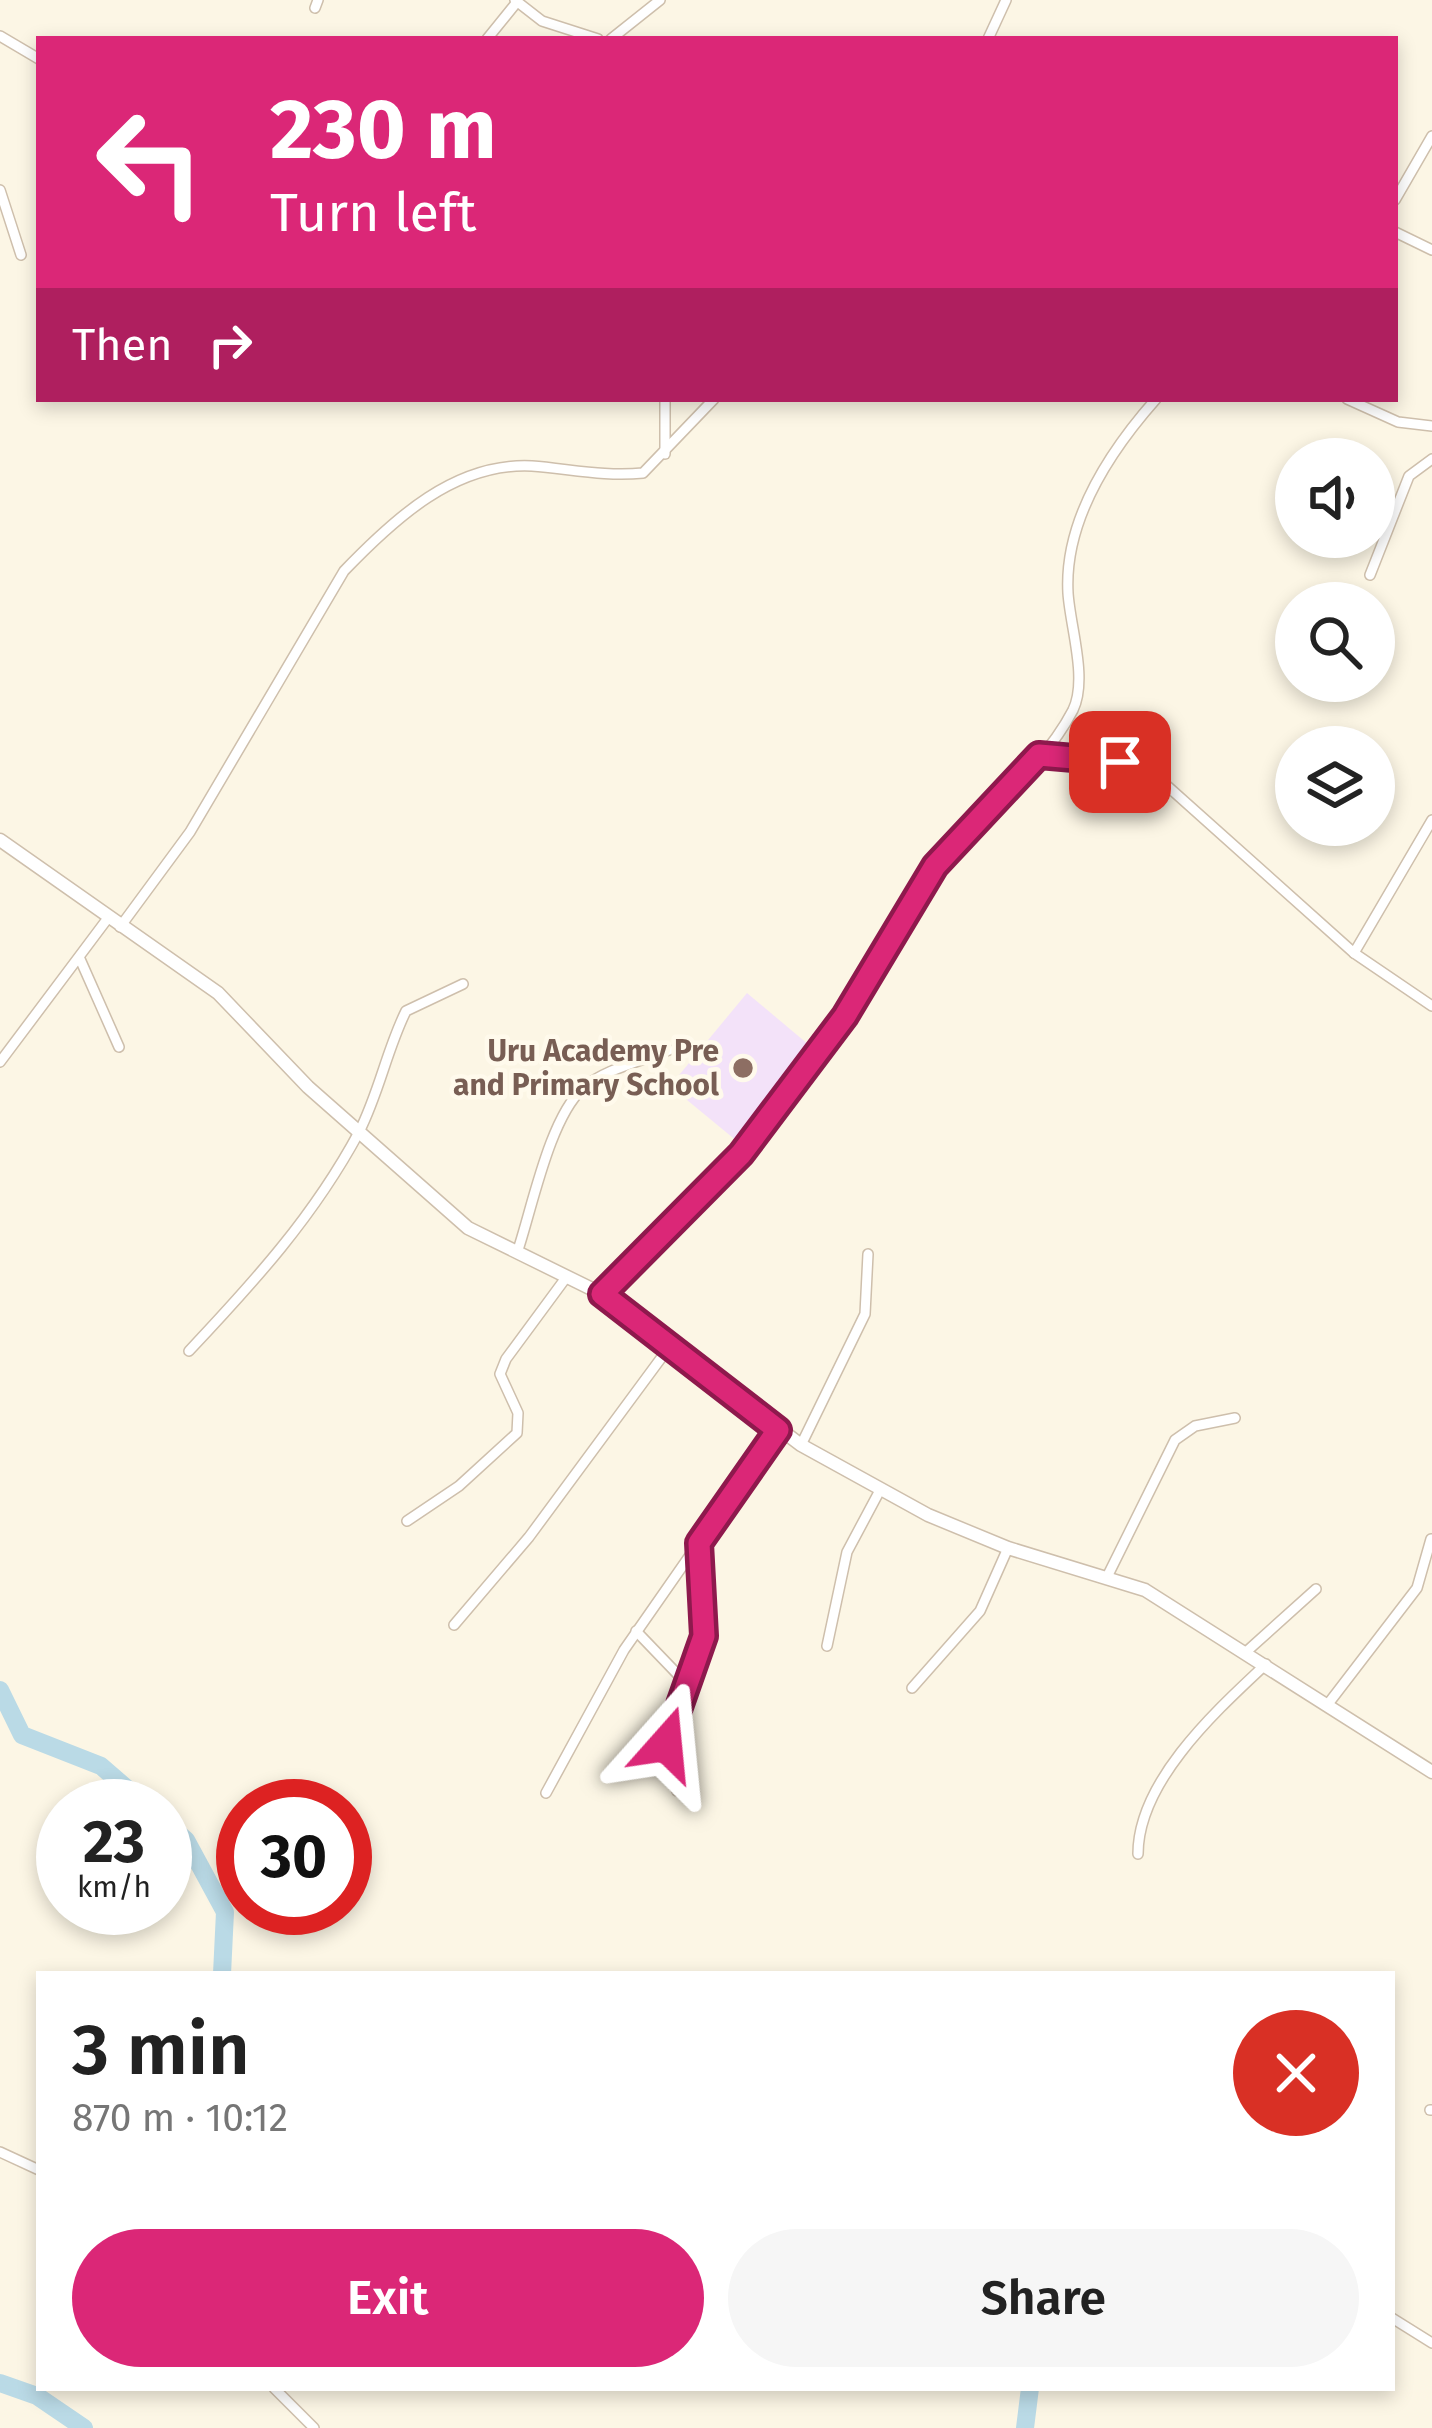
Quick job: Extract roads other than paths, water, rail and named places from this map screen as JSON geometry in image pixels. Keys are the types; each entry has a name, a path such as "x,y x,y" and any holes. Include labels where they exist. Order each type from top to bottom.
{"street":[{"path":"615,36 661,0"},
{"path":"989,36 1006,0"},
{"path":"490,36 516,1 542,21 589,36"},
{"path":"0,36 36,57"},
{"path":"1398,195 1432,136"},
{"path":"0,190 21,255"},
{"path":"1398,233 1432,250"},
{"path":"664,454 665,402"},
{"path":"0,1062 80,958 190,832 344,571 374,540 443,488 493,468 644,473 711,402"},
{"path":"602,1294 741,1154 845,1016 926,879 1039,755 1074,708 1077,688 1067,587 1072,544 1106,468 1154,402"},
{"path":"1354,402 1398,422 1432,425"},
{"path":"1370,575 1409,476 1432,459"},
{"path":"1039,755 1120,762 1155,775 1354,953 1432,1006"},
{"path":"1354,953 1432,820"},
{"path":"0,840 218,993 308,1088 468,1228 602,1294 801,1445 879,1492 1008,1548 1108,1575 1196,1618 1432,1772"},
{"path":"80,958 119,1047"},
{"path":"189,1351 284,1249 359,1131 406,1011 463,984"},
{"path":"517,1253 554,1142 574,1099 599,1078 669,1050"},
{"path":"801,1445 865,1314 868,1254"},
{"path":"407,1521 459,1486 517,1433 518,1413 500,1374 565,1279"},
{"path":"454,1625 530,1537 670,1346"},
{"path":"1108,1575 1175,1440 1195,1426 1235,1418"},
{"path":"546,1793 636,1631 778,1430"},
{"path":"826,1646 847,1552 879,1492"},
{"path":"1328,1704 1417,1588 1431,1539"},
{"path":"677,1791 664,1757 704,1636 699,1543"},
{"path":"912,1688 980,1611 1008,1548"},
{"path":"1246,1652 1316,1589"},
{"path":"636,1631 686,1683"},
{"path":"1138,1854 1141,1830 1167,1778 1203,1728 1266,1664"},
{"path":"0,2152 36,2169"},
{"path":"1395,2320 1432,2343"},
{"path":"277,2391 314,2428"}],"waterway":[{"path":"0,1690 22,1735 101,1766 116,1779"},
{"path":"192,1851 225,1912 222,1971"},
{"path":"0,2383 37,2396 84,2428"},
{"path":"1025,2428 1030,2391"}],"place":[{"name":"Uru Academy Pre and Primary School","path":"743,1068"}]}
